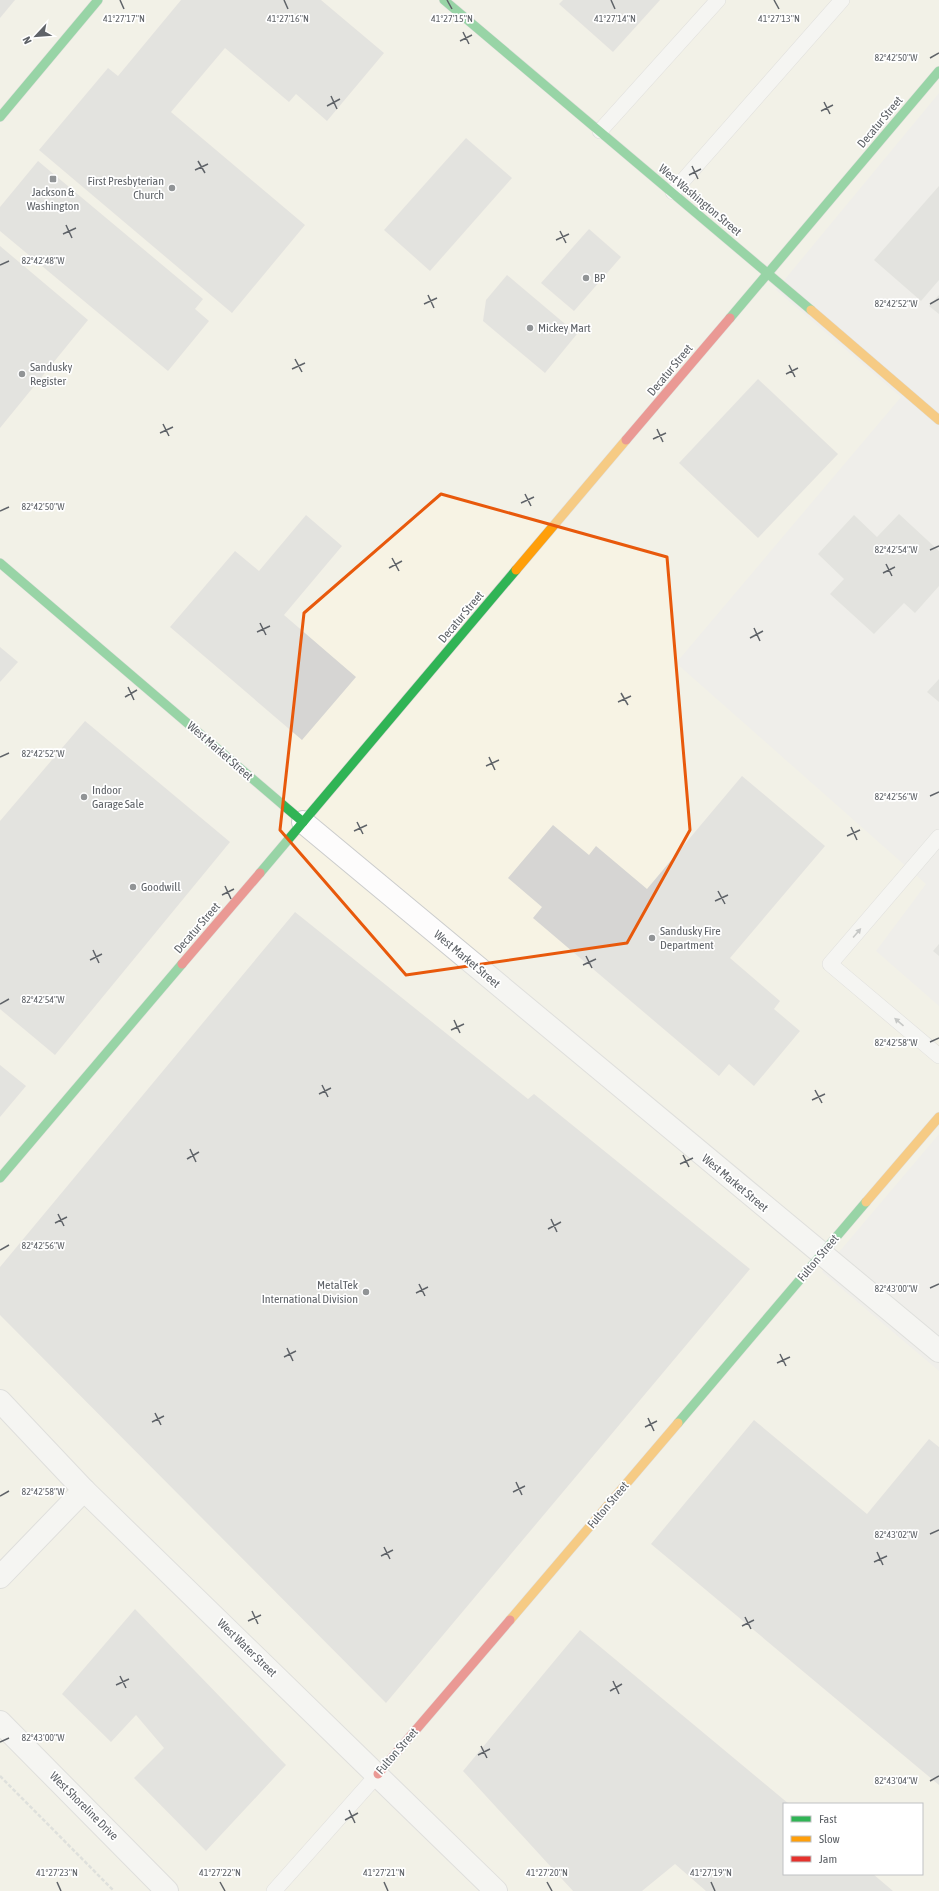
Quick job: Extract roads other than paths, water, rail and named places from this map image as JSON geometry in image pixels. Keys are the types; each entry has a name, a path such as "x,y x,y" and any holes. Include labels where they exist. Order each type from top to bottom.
{"street":[{"path":"0,117 98,0"},
{"name":"West Washington Street","path":"444,0 673,192 939,420"},
{"name":"Decatur Street","path":"0,1178 939,71"},
{"name":"West Market Street","path":"0,563 303,822 821,1255 939,1351"},
{"name":"Fulton Street","path":"378,1774 939,1117"},
{"name":"West Water Street","path":"0,1401 84,1490 378,1774 496,1891"},
{"path":"1,1573 84,1490"},
{"name":"West Shoreline Drive","path":"0,1722 167,1891"}],"lane":[{"path":"600,131 718,0"},
{"path":"673,192 843,1 842,0"},
{"path":"939,837 830,964 939,1056"},
{"name":"Fulton Street","path":"274,1891 378,1774"}],"place":[{"name":"Jackson & Washington","path":"53,179"},
{"name":"First Presbyterian Church","path":"172,188"},
{"name":"BP","path":"586,278"},
{"name":"Mickey Mart","path":"530,328"},
{"name":"Sandusky Register","path":"22,374"},
{"name":"Indoor Garage Sale","path":"84,797"},
{"name":"Goodwill","path":"133,887"},
{"name":"Sandusky Fire Department","path":"652,938"},
{"name":"MetalTek International Division","path":"366,1292"}]}
